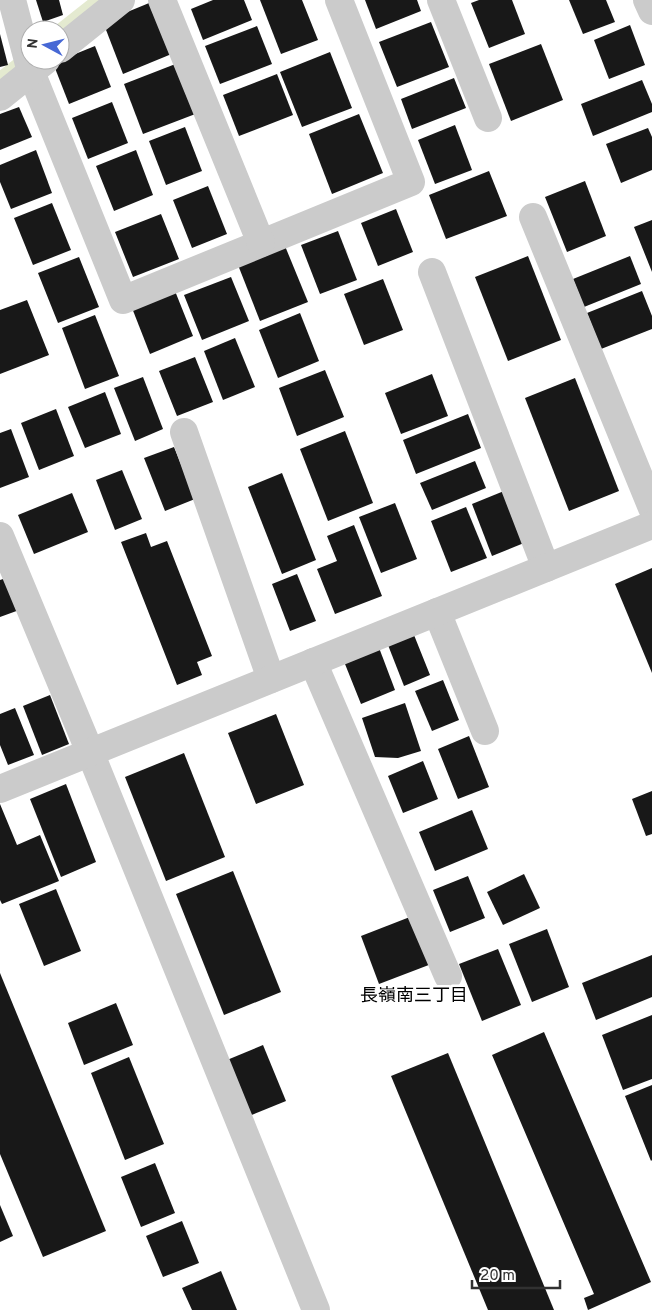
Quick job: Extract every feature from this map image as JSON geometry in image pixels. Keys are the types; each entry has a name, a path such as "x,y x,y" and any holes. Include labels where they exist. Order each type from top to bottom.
{"street":[{"path":"12,0 20,20"},
{"path":"70,35 87,12 121,0"},
{"path":"162,0 261,244"},
{"path":"40,70 122,300 411,182 339,0"},
{"path":"441,0 488,118"},
{"path":"648,0 652,11"},
{"path":"0,97 34,70"},
{"path":"533,217 652,508"},
{"path":"432,272 546,568"},
{"path":"184,432 271,679"},
{"path":"0,789 652,525"},
{"path":"0,536 90,752 316,1310"},
{"path":"437,612 485,731"},
{"path":"313,662 448,976"}],"building":[{"path":"36,0 59,0 63,15 42,20"},
{"path":"213,0 244,0 252,20 203,40 191,9"},
{"path":"260,0 302,0 318,40 281,54"},
{"path":"365,0 417,0 421,11 376,29"},
{"path":"479,0 512,0 525,34 489,48 471,3"},
{"path":"569,0 606,0 615,22 583,34"},
{"path":"154,1 174,53 123,74 103,22"},
{"path":"431,22 449,67 397,87 379,42"},
{"path":"630,25 645,65 609,79 594,40"},
{"path":"257,26 272,64 220,84 205,46"},
{"path":"0,34 8,65 0,67"},
{"path":"541,44 563,100 511,121 489,64"},
{"path":"95,46 111,87 69,104 56,70 70,70 70,56"},
{"path":"330,52 352,108 302,127 280,72"},
{"path":"178,63 198,113 143,134 124,84"},
{"path":"277,74 293,115 239,136 223,95"},
{"path":"454,78 466,108 412,129 401,99"},
{"path":"642,80 652,104 652,112 593,136 581,104"},
{"path":"112,102 128,143 88,159 72,118"},
{"path":"19,107 32,137 0,150 0,114"},
{"path":"359,114 383,173 332,194 309,134"},
{"path":"455,125 472,170 435,184 418,140"},
{"path":"185,127 202,171 166,185 149,141"},
{"path":"648,128 652,137 652,170 621,183 606,144"},
{"path":"36,150 52,193 11,209 0,182 0,165"},
{"path":"136,150 153,195 114,211 96,166"},
{"path":"489,171 507,216 446,239 429,195"},
{"path":"585,181 606,236 567,252 545,197"},
{"path":"208,186 227,234 192,248 173,200"},
{"path":"52,203 71,250 33,265 14,218"},
{"path":"396,209 413,252 378,266 361,223"},
{"path":"161,214 179,259 133,277 115,232"},
{"path":"652,220 652,272 634,227"},
{"path":"338,231 357,280 320,294 301,245"},
{"path":"285,246 308,302 260,321 238,265"},
{"path":"528,256 561,340 508,361 475,277"},
{"path":"630,256 641,284 584,307 573,279"},
{"path":"79,257 99,307 58,323 38,273"},
{"path":"231,277 249,321 202,340 184,295"},
{"path":"383,279 403,330 364,345 344,294"},
{"path":"175,291 193,336 150,354 132,308"},
{"path":"642,291 652,316 652,329 601,349 587,313"},
{"path":"27,300 49,355 0,374 0,310"},
{"path":"300,313 319,361 278,378 259,330"},
{"path":"95,315 119,376 85,389 62,328"},
{"path":"235,338 255,387 223,400 204,351"},
{"path":"195,357 213,402 177,416 159,371"},
{"path":"325,370 344,417 297,436 279,388"},
{"path":"432,374 448,416 401,434 385,393"},
{"path":"143,377 163,429 135,441 114,388"},
{"path":"575,378 619,491 569,511 525,398"},
{"path":"105,392 121,434 85,448 68,407"},
{"path":"56,409 74,456 39,470 21,423"},
{"path":"468,414 481,448 416,474 403,440"},
{"path":"11,429 29,477 0,488 0,433"},
{"path":"345,431 373,503 328,521 300,449"},
{"path":"174,447 195,499 165,511 144,458"},
{"path":"475,461 486,488 432,510 420,483"},
{"path":"122,470 142,519 115,530 96,480"},
{"path":"282,473 316,560 282,574 248,487"},
{"path":"504,491 524,543 492,556 472,504"},
{"path":"72,493 88,532 34,554 18,515"},
{"path":"395,503 417,559 381,573 359,517"},
{"path":"466,507 487,558 451,572 431,521"},
{"path":"354,525 382,596 335,614 317,569 337,561 327,536"},
{"path":"146,533 151,547 167,541 212,656 197,662 202,675 177,685 121,542"},
{"path":"652,568 652,673 615,584"},
{"path":"297,574 316,621 290,631 272,584"},
{"path":"9,577 22,609 0,617 0,580"},
{"path":"414,635 430,675 404,686 388,645"},
{"path":"378,645 395,690 361,704 343,659"},
{"path":"443,680 459,720 432,731 415,691"},
{"path":"50,695 69,744 42,755 23,706"},
{"path":"405,703 421,751 398,758 375,757 362,718"},
{"path":"15,708 34,755 8,765 0,745 0,714"},
{"path":"276,714 304,785 256,804 228,733"},
{"path":"469,736 489,787 458,799 438,749"},
{"path":"184,753 225,857 166,881 125,777"},
{"path":"423,761 438,799 403,813 388,776"},
{"path":"66,784 96,862 61,877 30,799"},
{"path":"652,791 652,834 646,836 632,799"},
{"path":"0,804 17,845 40,835 59,881 2,904 0,900"},
{"path":"472,810 488,849 435,871 419,832"},
{"path":"233,871 281,992 224,1015 176,894"},
{"path":"524,874 540,908 503,925 487,892"},
{"path":"468,876 485,918 450,932 433,890"},
{"path":"56,889 81,951 44,966 19,904"},
{"path":"415,915 434,963 379,984 361,936"},
{"path":"547,929 569,987 532,1002 509,944"},
{"path":"498,949 521,1005 482,1021 459,964"},
{"path":"652,955 652,997 596,1020 582,983"},
{"path":"0,973 106,1231 43,1257 0,1154"},
{"path":"116,1003 133,1045 84,1065 68,1023"},
{"path":"652,1015 652,1079 623,1090 602,1035"},
{"path":"544,1032 651,1282 588,1310 584,1298 594,1294 492,1055"},
{"path":"263,1045 286,1101 249,1116 227,1060"},
{"path":"448,1053 554,1310 488,1310 391,1076"},
{"path":"129,1057 164,1144 125,1160 91,1073"},
{"path":"652,1085 652,1160 651,1161 625,1096"},
{"path":"155,1163 175,1213 141,1227 121,1177"},
{"path":"0,1205 13,1236 0,1242"},
{"path":"182,1221 199,1263 163,1277 146,1236"},
{"path":"221,1271 237,1310 192,1310 182,1288"}],"waterway":[{"path":"70,20 95,0"},
{"path":"0,76 20,60"}],"district":[{"name":"長嶺南三丁目","path":"414,996"}]}
